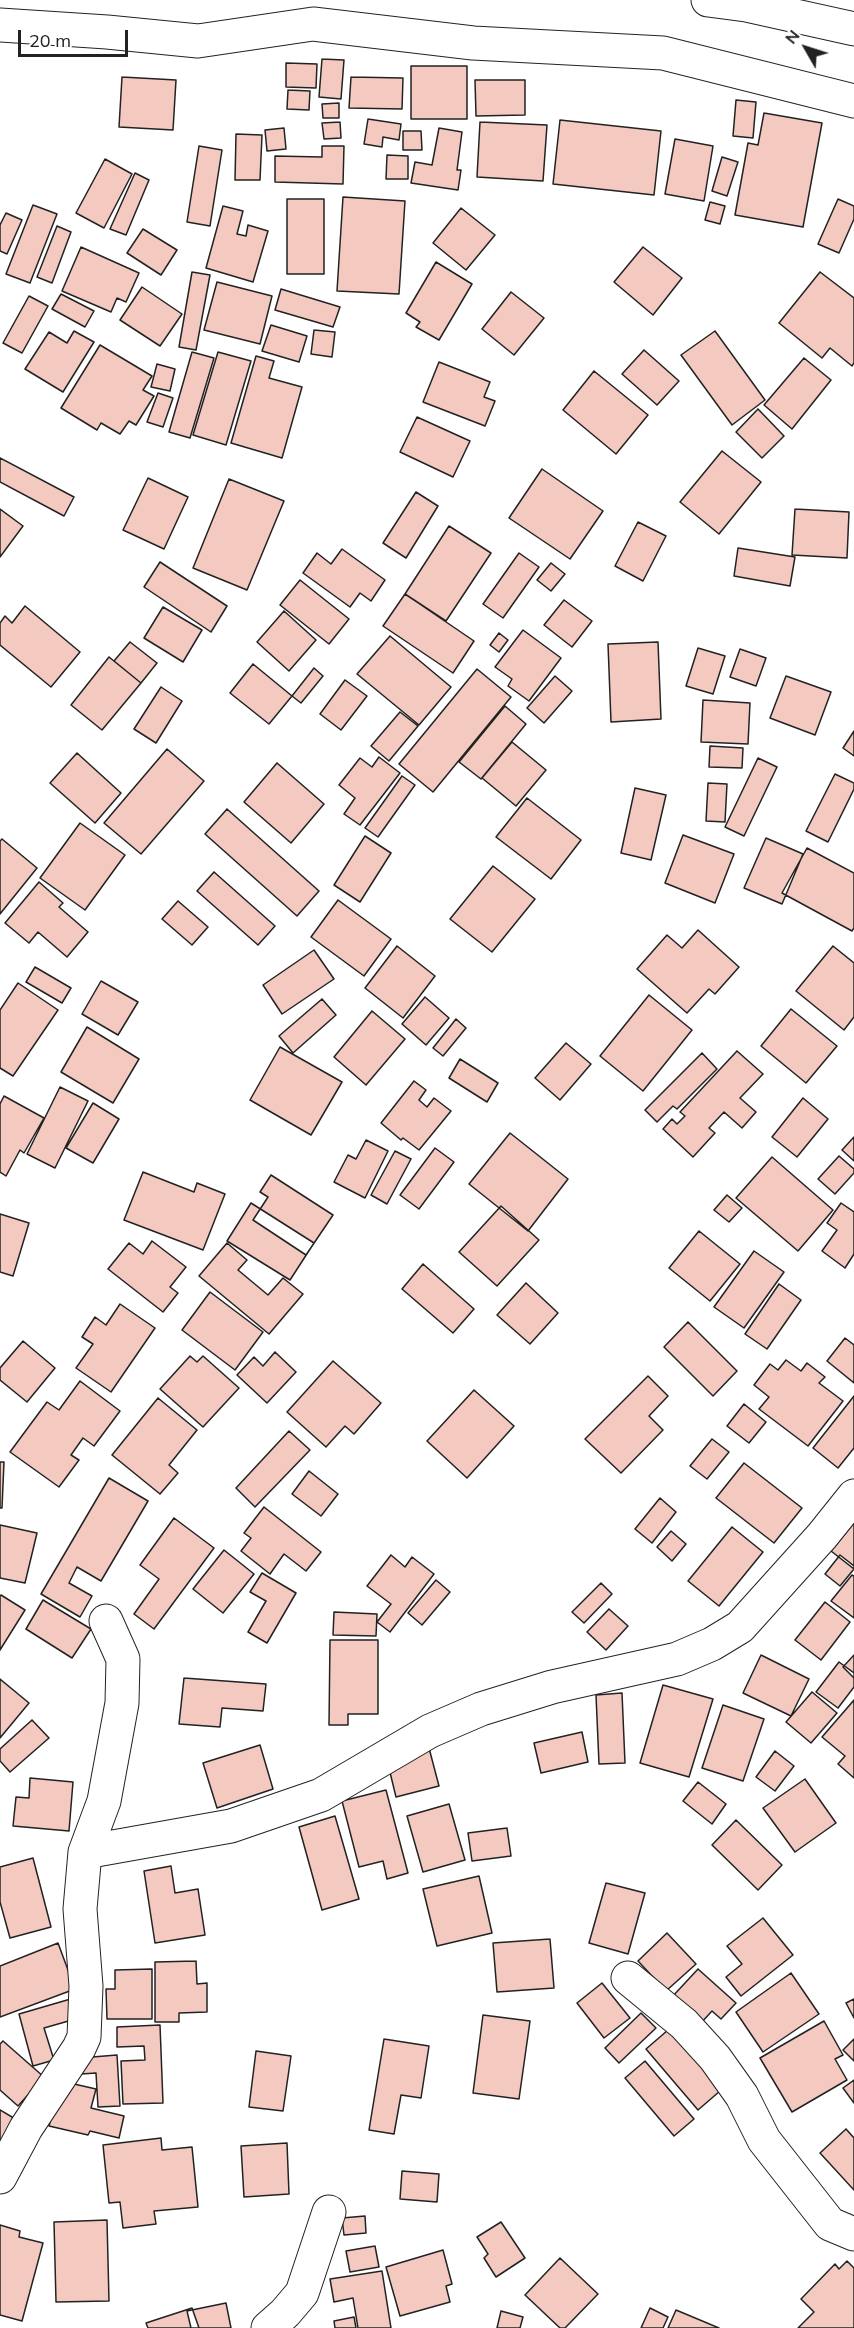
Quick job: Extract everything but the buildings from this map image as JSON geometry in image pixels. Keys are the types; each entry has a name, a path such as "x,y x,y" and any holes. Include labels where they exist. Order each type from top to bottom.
{"main road":[{"path":"708,0 746,5 854,29"},
{"path":"0,25 198,41 313,24 473,43 663,53 854,101"},
{"path":"86,1852 231,1826 321,1795 430,1731 481,1709 552,1687 677,1659 712,1644 740,1628 822,1536 854,1496"},
{"path":"0,2177 26,2128 84,2037 86,1986 80,1909 86,1852 104,1801 122,1703 123,1659 106,1622"},
{"path":"628,1978 684,2024 715,2058 742,2096 764,2140 830,2224 854,2234"},
{"path":"268,2328 302,2293 329,2212"}]}
